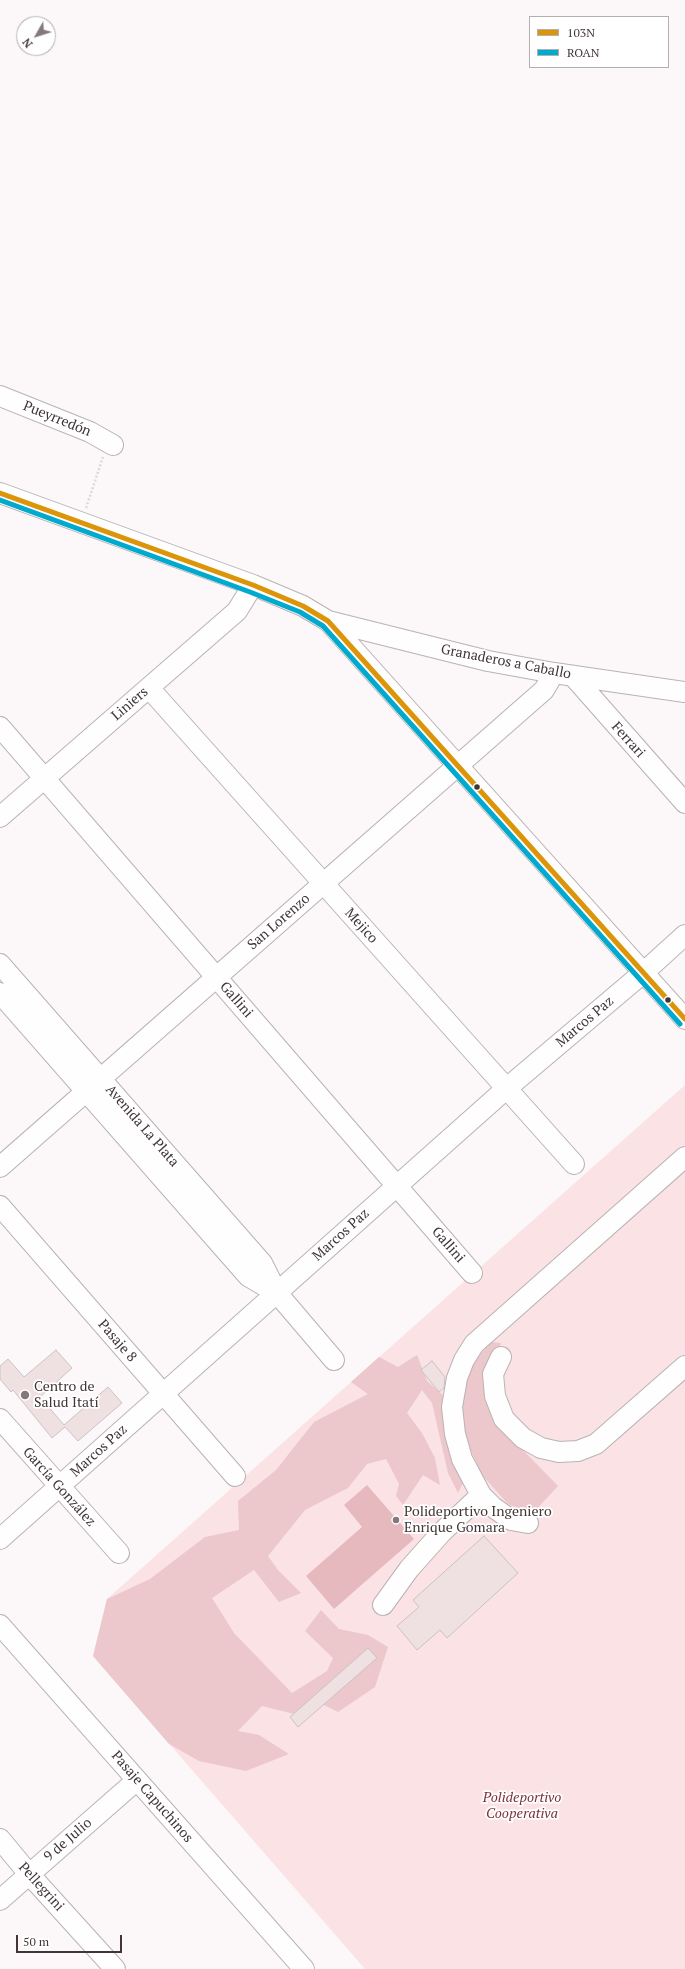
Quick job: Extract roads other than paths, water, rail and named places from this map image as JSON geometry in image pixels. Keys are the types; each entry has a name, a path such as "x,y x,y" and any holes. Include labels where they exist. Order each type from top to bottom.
{"street":[{"name":"Pueyrredón","path":"0,396 90,432 113,445"},
{"path":"0,493 253,585 303,606 328,621 685,1019"},
{"name":"Liniers","path":"0,817 237,611 253,585"},
{"name":"Granaderos a Caballo","path":"328,621 488,661 685,692"},
{"name":"San Lorenzo","path":"0,1167 563,674"},
{"name":"Ferrari","path":"563,674 685,802"},
{"name":"Mejico","path":"149,688 574,1164"},
{"name":"Gallini","path":"0,727 472,1273"},
{"name":"Marcos Paz","path":"0,1539 507,1088 643,973 685,935"},
{"name":"Avenida La Plata","path":"0,964 93,1085"},
{"name":"Avenida La Plata","path":"0,993 93,1085 262,1263 277,1293 334,1360"},
{"path":"528,1524 511,1520 493,1507 481,1495 462,1459 455,1434 452,1407 456,1378 464,1360 474,1344 685,1157"},
{"name":"Pasaje 8","path":"0,1206 235,1476"},
{"path":"501,1357 493,1374 495,1396 504,1419 523,1438 541,1448 559,1452 578,1451 596,1444 685,1366"},
{"name":"García González","path":"0,1419 58,1487 120,1553"},
{"path":"383,1605 409,1569 438,1537 481,1495"},
{"name":"Pasaje Capuchinos","path":"0,1625 304,1969"},
{"name":"9 de Julio","path":"0,1900 137,1780"},
{"name":"Pellegrini","path":"0,1839 29,1874 115,1969"}],"place":[{"name":"Centro de Salud Itatí","path":"25,1395"},
{"name":"Polideportivo Ingeniero Enrique Gomara","path":"396,1520"}],"park label":[{"name":"Polideportivo Cooperativa","path":"522,1806"}]}
